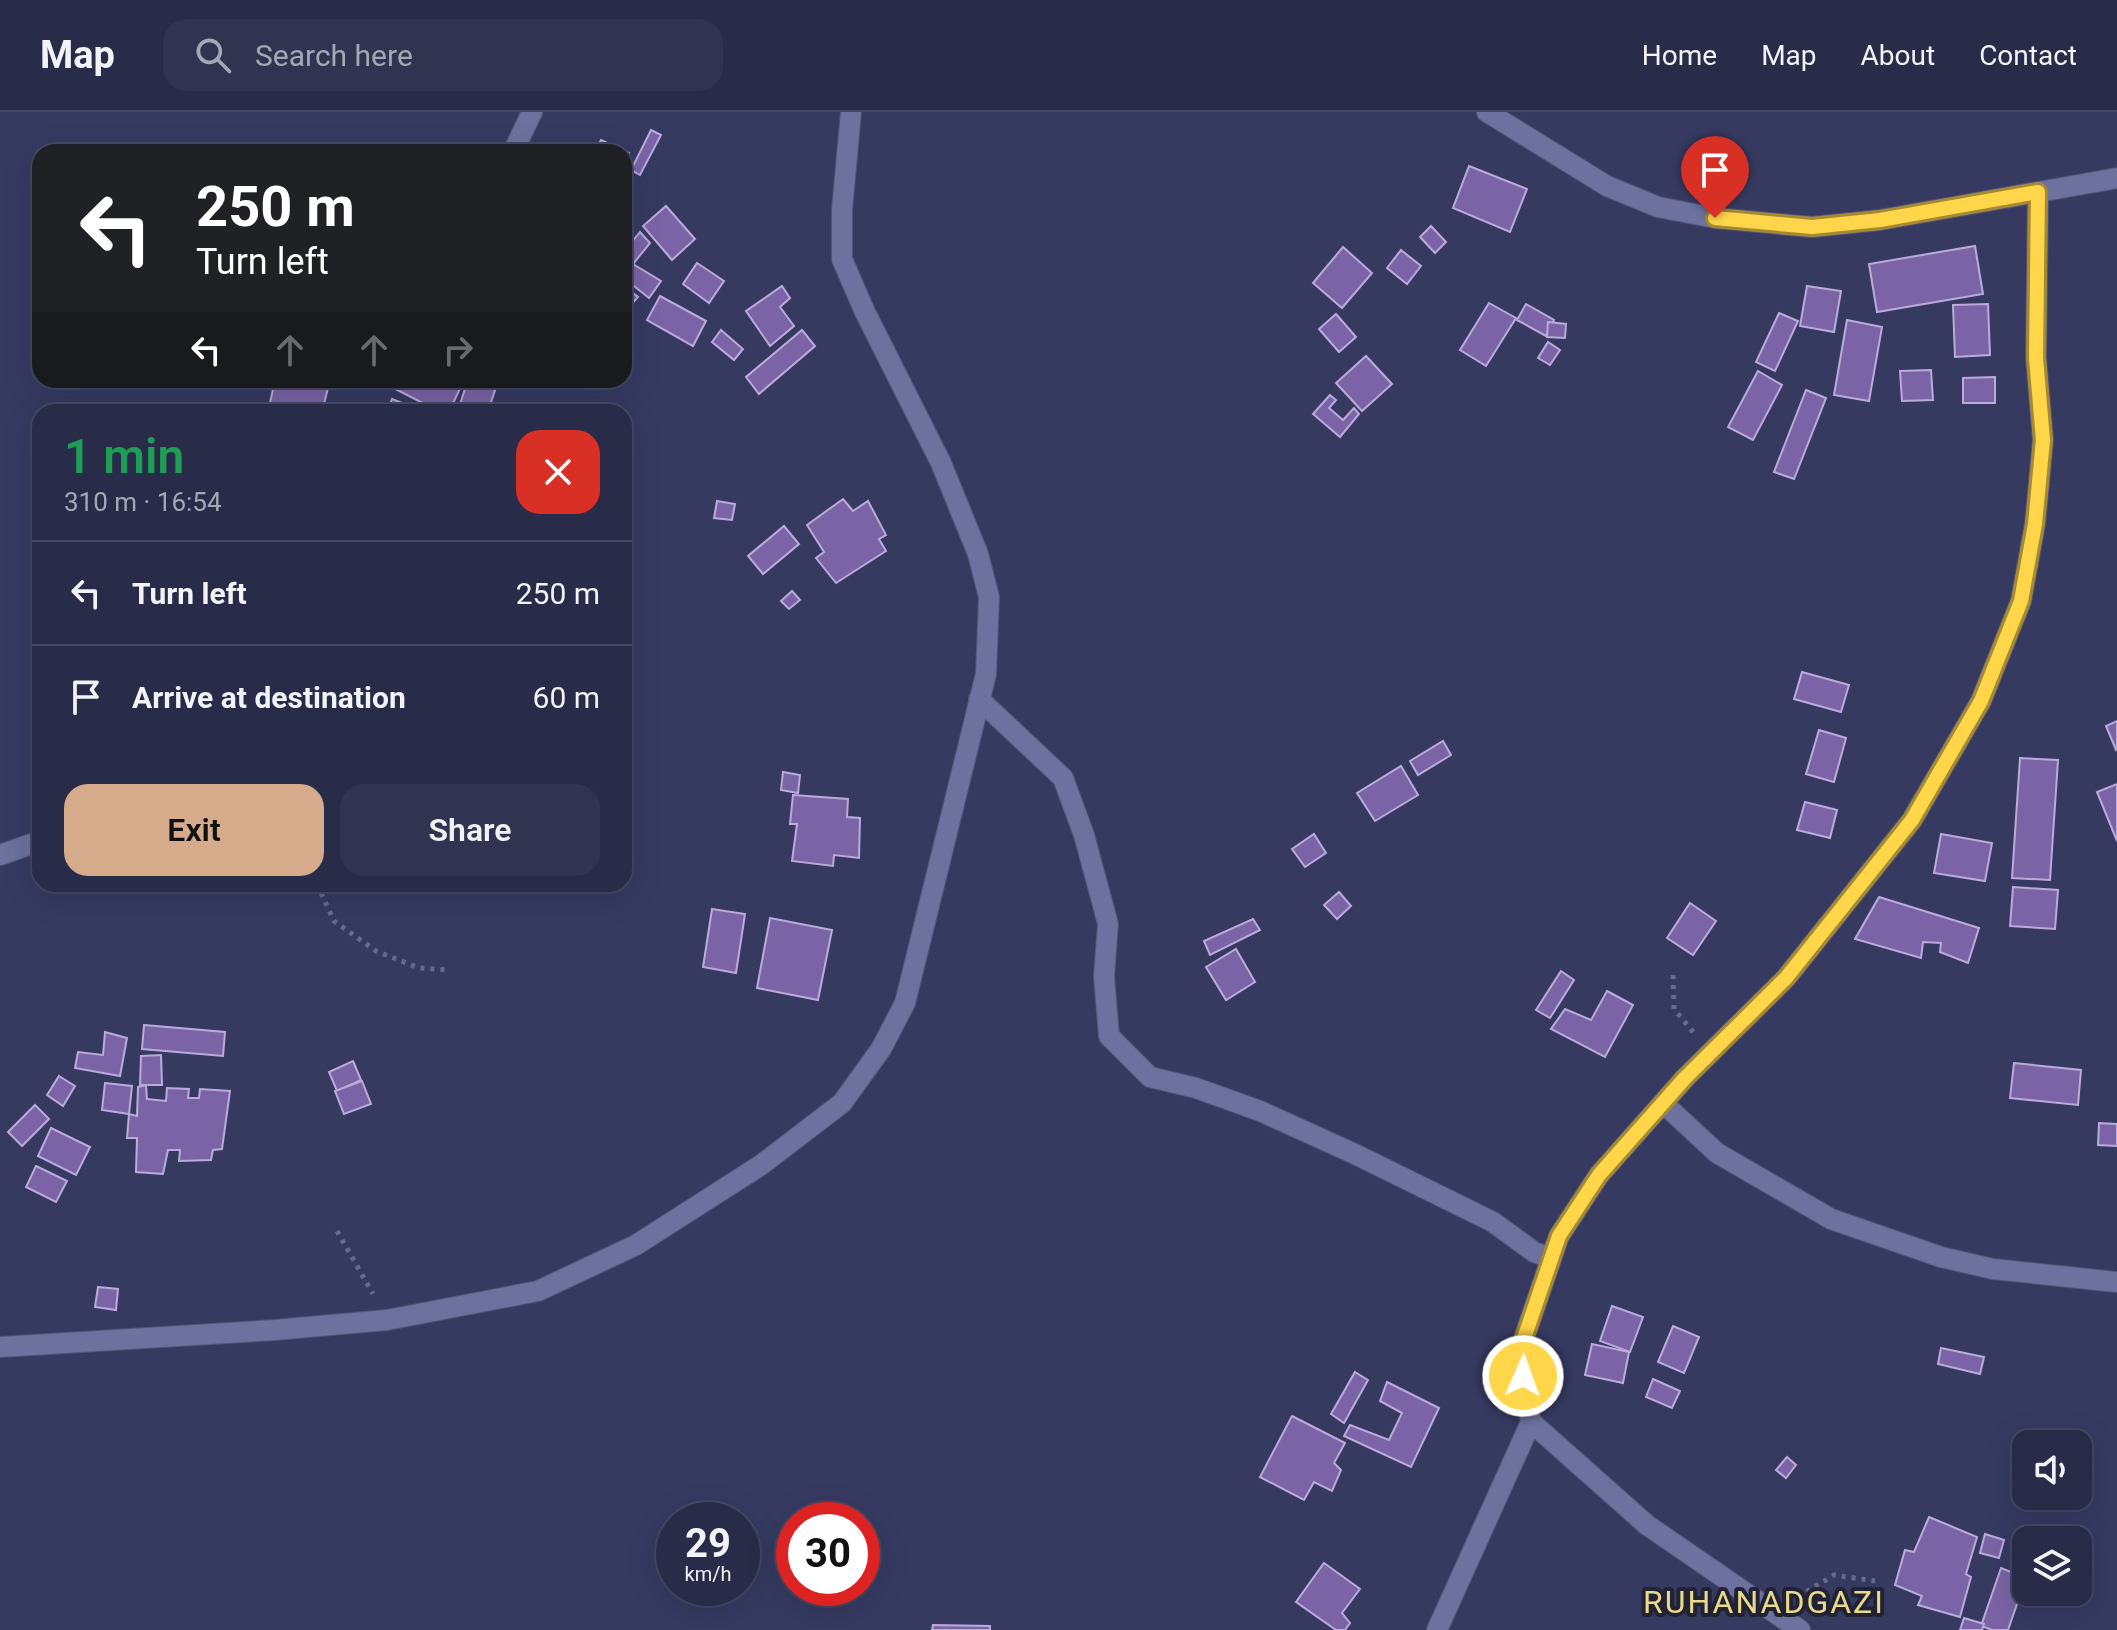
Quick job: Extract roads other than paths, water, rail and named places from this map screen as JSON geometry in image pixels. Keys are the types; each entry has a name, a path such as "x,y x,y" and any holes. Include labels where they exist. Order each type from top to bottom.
{"street":[{"path":"517,144 532,112"},
{"path":"0,1347 387,1320 538,1291 636,1245 761,1165 842,1103 881,1049 905,1003 986,674 989,597 978,554 941,463 865,312 842,259 842,210 851,112"},
{"path":"1487,112 1607,186 1658,207 1715,218 1812,227 1880,220 2117,178"},
{"path":"1437,1630 1531,1422 1519,1353 1559,1236 1599,1175 1710,1052 1786,978 1912,820 1981,701 2021,601 2035,524 2043,440 2036,358 2038,192"},
{"path":"979,699 1063,778 1084,835 1108,924 1104,976 1109,1036 1150,1077 1221,1097 1357,1155 1468,1208 1534,1252 1551,1258"},
{"path":"0,855 32,844"},
{"path":"1663,1103 1717,1153 1831,1219 1941,1257 1993,1269 2117,1282"},
{"path":"1531,1422 1647,1525 1800,1630"}],"district":[{"name":"RUHANADGAZI","path":"1764,1602"}]}
